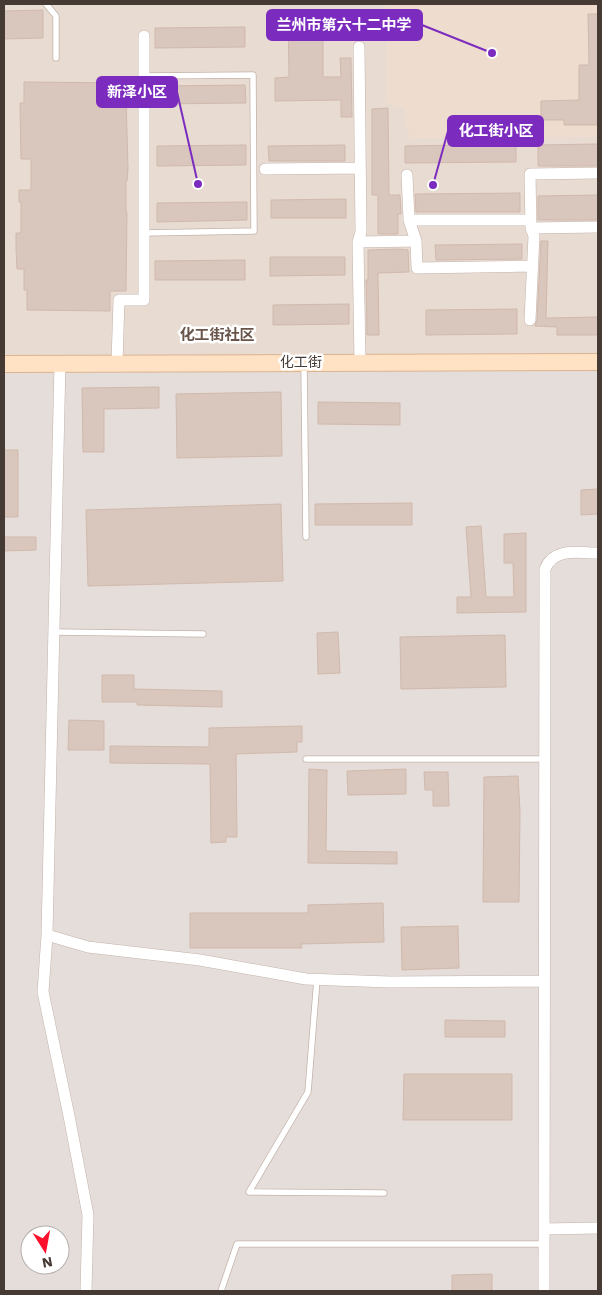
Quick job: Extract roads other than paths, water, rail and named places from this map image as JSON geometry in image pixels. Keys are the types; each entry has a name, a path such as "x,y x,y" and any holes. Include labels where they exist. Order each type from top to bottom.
{"street":[{"path":"117,363 119,300 144,300 144,36"},
{"path":"359,47 361,232 358,242 360,362"},
{"path":"264,169 360,168"},
{"path":"530,320 534,236 531,224 530,174 598,173"},
{"path":"408,175 409,220 416,241 417,268 532,266"},
{"path":"409,220 598,227"},
{"path":"358,242 416,241"},
{"name":"化工街","path":"4,364 598,362"},
{"path":"60,364 47,935 43,992 88,1215 86,1291"},
{"path":"544,1291 546,569 548,562 559,554 598,552"},
{"path":"47,935 88,947 200,960 306,978 389,982 544,981"},
{"path":"544,1228 598,1228"}],"lane":[{"path":"46,4 56,16 56,58"},
{"path":"144,76 253,75 254,231 144,233"},
{"path":"304,362 306,537"},
{"path":"54,632 203,634"},
{"path":"306,759 545,759"},
{"path":"317,979 308,1092 249,1192 384,1193"},
{"path":"221,1291 237,1244 544,1244"}],"place":[{"name":"兰州市第六十二中学","path":"492,53"},
{"name":"新泽小区","path":"198,184"},
{"name":"化工街小区","path":"433,185"}],"district":[{"name":"化工街社区","path":"217,335"}]}
